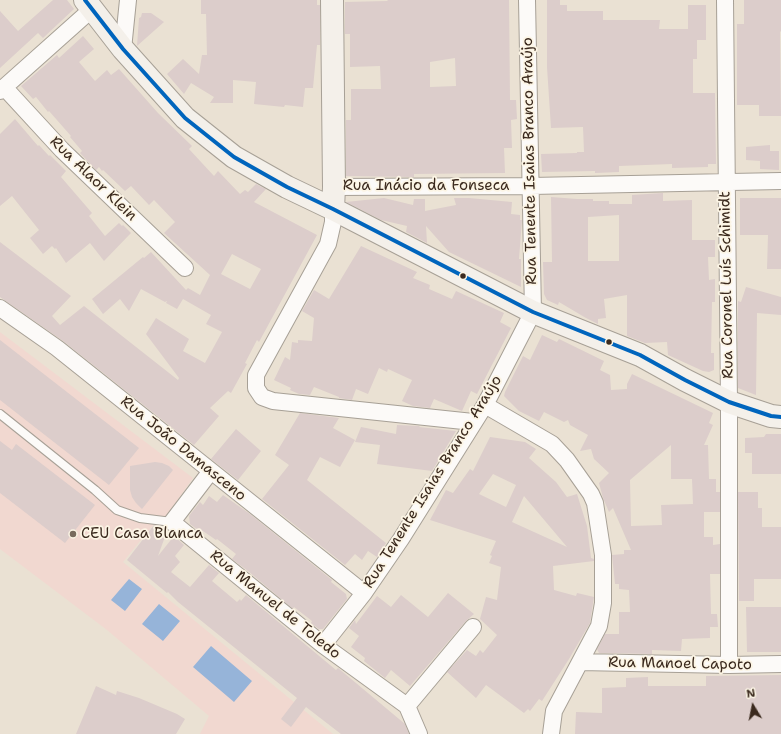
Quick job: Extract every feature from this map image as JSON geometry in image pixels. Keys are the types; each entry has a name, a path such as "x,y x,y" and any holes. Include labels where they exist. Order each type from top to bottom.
{"street":[{"path":"124,49 128,0"},
{"path":"332,0 333,222 328,244 256,375 256,388 262,397 273,401 473,422"},
{"name":"Rua Tenente Isaias Branco Araújo","path":"323,645 364,593 401,539 485,405 533,312 527,0"},
{"name":"Rua Coronel Luís Schimidt","path":"726,0 729,665"},
{"path":"2,89 89,4 124,49 184,118 234,157 287,187 333,209 533,312 640,355 684,380 729,402 771,416 781,417"},
{"name":"Rua Alaor Klein","path":"2,89 62,150 186,268"},
{"name":"Rua Inácio da Fonseca","path":"334,187 531,186 781,181"},
{"path":"287,187 334,187"},
{"name":"Rua João Damasceno","path":"0,308 56,348 364,593"},
{"path":"485,405 552,444 567,460 591,494 595,503 603,555 603,603 599,626 554,711 551,734"},
{"path":"172,522 211,471"},
{"name":"Rua Manuel de Toledo","path":"172,522 323,645 407,706"},
{"path":"419,734 407,706 473,627"},
{"name":"Rua Manoel Capoto","path":"580,662 729,665 781,664"}],"lane":[{"path":"0,414 95,490 117,510 140,518 172,522"}],"shaded area":[{"name":"CEU Casa Blanca","path":"0,332 193,478 164,519 159,518 123,562 333,734 200,734 209,716 107,630 0,549"}],"water":[{"path":"129,579 142,589 125,611 111,600"},
{"path":"159,604 180,621 163,641 142,624"},
{"path":"211,646 252,681 234,702 193,667"}],"building":[{"path":"53,0 67,0 74,9 43,38 38,33 0,68 0,11 18,31"},
{"path":"201,0 317,0 317,5 320,5 320,45 317,45 313,88 305,88 303,107 254,104 256,82 233,80 233,103 210,103 214,97 191,83 184,94 167,74 183,59 199,74 202,55 207,55 206,14 201,14"},
{"path":"509,0 510,100 516,100 517,119 511,120 512,148 504,148 505,173 414,174 414,177 346,176 346,120 351,120 351,89 381,89 380,66 350,67 350,34 345,34 345,2","holes":["455,58 456,86 430,87 430,62"]},
{"path":"547,0 560,0 560,5 567,5 567,11 603,11 603,20 660,20 659,29 688,29 688,5 706,5 706,40 697,40 697,59 693,59 693,93 715,93 716,164 708,164 708,167 672,168 672,164 619,166 619,172 542,172 541,154 584,152 583,127 551,128 547,67"},
{"path":"744,0 781,0 781,116 759,116 759,105 737,105 737,24 744,24"},
{"path":"142,13 151,13 164,22 137,46 139,18 141,17"},
{"path":"83,36 94,49 79,62 95,81 107,70 111,75 119,69 158,113 192,146 189,149 214,176 218,171 240,194 245,190 248,192 256,184 266,189 254,202 317,235 259,342 257,340 245,363 247,364 231,393 228,391 210,408 219,416 194,445 63,341 0,297 0,242 71,296 52,316 60,325 84,306 178,380 179,378 146,334 156,318 189,339 183,351 205,363 222,332 206,324 211,315 183,299 177,309 166,303 167,301 165,302 141,289 129,311 120,299 103,314 92,299 151,252 186,290 188,288 200,295 210,275 164,233 175,222 154,200 149,205 131,186 125,191 99,167 96,170 80,153 82,151 70,137 71,136 49,111 48,112 36,97 33,99 21,86 57,55 59,58","holes":["232,254 261,269 250,289 221,274"]},
{"path":"15,119 38,146 39,145 66,171 61,177 92,213 89,216 105,236 119,223 131,233 104,261 90,243 66,263 56,248 55,249 52,246 43,254 30,238 39,230 12,196 0,206 0,134"},
{"path":"770,145 770,151 779,151 779,170 760,169 760,161 746,160 746,147"},
{"path":"663,193 663,201 692,200 692,240 715,240 715,257 708,257 709,280 715,279 715,302 712,302 711,353 714,353 714,370 709,372 703,371 668,355 667,342 645,343 627,336 627,295 604,299 606,318 598,319 598,324 559,302 558,305 547,300 544,294 543,262 552,262 551,197 593,199 593,201 609,201 609,204 632,204 632,195","holes":["619,215 619,261 588,261 588,217"]},
{"path":"384,198 413,205 414,199 425,199 425,211 456,205 454,198 512,202 511,214 520,215 520,220 522,220 519,259 521,259 521,287 449,252 426,226 427,243 406,232 407,226 381,220 346,202"},
{"path":"740,198 781,198 781,269 767,269 768,235 740,235"},
{"path":"361,246 417,272 413,278 430,285 429,289 452,299 456,291 504,313 500,322 511,328 477,394 471,391 462,411 434,399 430,408 413,406 402,401 412,380 388,369 387,372 379,368 368,394 356,389 352,400 339,398 314,387 310,395 299,394 290,390 291,388 274,380 285,357 290,360 292,342 298,343 298,340 312,341 314,318 302,311 314,290 329,299"},
{"path":"746,287 781,297 781,315 757,313 756,395 738,388 738,301 741,302"},
{"path":"542,335 557,342 559,339 604,361 600,370 610,375 611,390 627,389 627,384 632,374 713,413 709,423 713,425 704,445 708,445 709,479 716,479 716,492 720,492 720,512 704,512 704,537 713,537 713,545 720,544 720,574 710,574 711,614 717,614 718,627 710,627 710,638 682,639 681,651 652,650 652,654 599,653 597,649 605,634 619,634 619,612 630,612 629,590 619,589 619,584 615,584 612,555 624,554 624,550 631,550 613,508 609,512 603,498 599,483 609,473 594,459 591,449 580,451 588,435 570,425 568,420 564,422 544,412 539,421 519,411 504,396 523,356 530,360","holes":["671,445 671,479 692,479 693,504 661,505 662,525 631,526 630,480"]},
{"path":"0,340 139,448 109,485 0,400"},
{"path":"300,413 339,418 333,428 355,440 340,467 320,457 307,480 386,543 377,557 368,551 362,560 355,554 345,565 262,499 289,465 275,455"},
{"path":"397,425 420,426 419,427 456,431 432,471 377,464 380,445 355,442 361,427 396,434"},
{"path":"236,429 261,451 238,480 211,459"},
{"path":"766,434 781,434 781,474 752,474 752,453 745,453 745,438 764,437"},
{"path":"490,437 525,442 536,449 529,458 556,482 567,497 577,494 587,526 591,558 594,559 594,561 553,566 554,590 576,596 577,593 594,597 590,623 542,701 539,699 530,711 528,709 524,713 486,685 476,698 447,672 467,650 476,656 480,650 483,653 497,635 480,619 486,597 497,600 501,567 489,563 492,556 490,555 496,541 430,520 446,490 453,493 470,469 473,471","holes":["493,474 516,485 506,507 479,494","524,496 567,547 512,522"]},
{"path":"0,441 12,450 16,444 95,505 65,543 0,493"},
{"path":"155,462 169,466 173,470 142,509 132,497 130,490 130,466"},
{"path":"738,492 758,492 758,508 762,508 762,527 781,527 781,579 754,579 754,601 739,601"},
{"path":"223,495 250,514 332,580 331,582 346,594 347,599 323,629 319,629 311,623 312,621 294,607 293,609 232,559 236,554 217,539 216,540 203,531 202,533 190,524 189,516 200,502 203,505 209,496 217,502"},
{"path":"154,525 161,526 167,531 158,556 174,536 184,545 175,556 180,562 171,572 190,587 209,565 219,573 212,581 237,602 240,599 241,601 246,595 336,670 338,668 405,724 409,734 341,734 306,707 291,727 281,719 297,698 127,560"},
{"path":"448,593 474,614 466,621 410,686 391,670 385,678 364,661 365,658 351,647 359,636 349,628 355,620 356,624 377,596 391,607 401,595 428,617"},
{"path":"746,607 781,607 781,652 747,652"},
{"path":"781,675 781,734 575,734 576,712 602,713 602,688 626,687 626,678 648,677 648,686 706,686 706,676"},
{"path":"96,686 116,695 117,691 139,698 177,714 185,719 176,734 76,734"}],"transit line":[{"path":"85,0 123,49 185,118 234,157 287,187 333,209 533,312 640,355 729,402 771,416 781,417"}],"place":[{"name":"CEU Casa Blanca","path":"73,534"}]}
